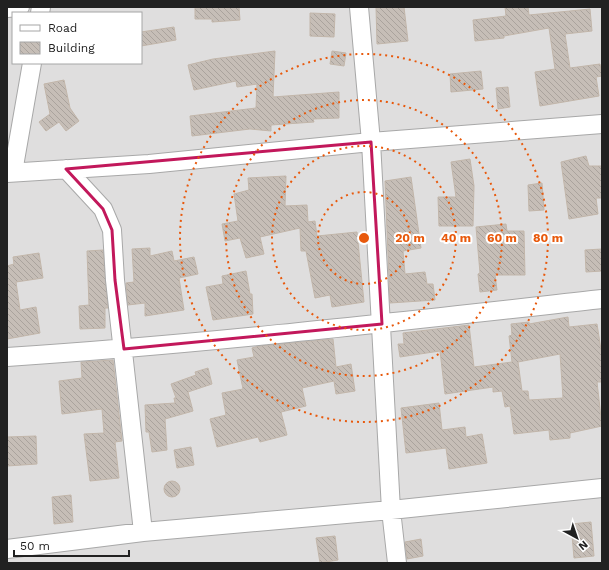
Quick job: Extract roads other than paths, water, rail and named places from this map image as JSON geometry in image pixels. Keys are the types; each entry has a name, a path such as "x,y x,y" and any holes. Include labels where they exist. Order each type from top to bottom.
{"street":[{"path":"7,8 20,7"},
{"path":"359,7 371,142 391,510 397,563"},
{"path":"32,64 10,173 149,164 371,142 602,124"},
{"path":"66,169 103,209 112,230 115,280 124,349 143,532"},
{"path":"7,357 124,349 382,324 602,299"},
{"path":"7,549 143,532 391,510 602,488"}]}
